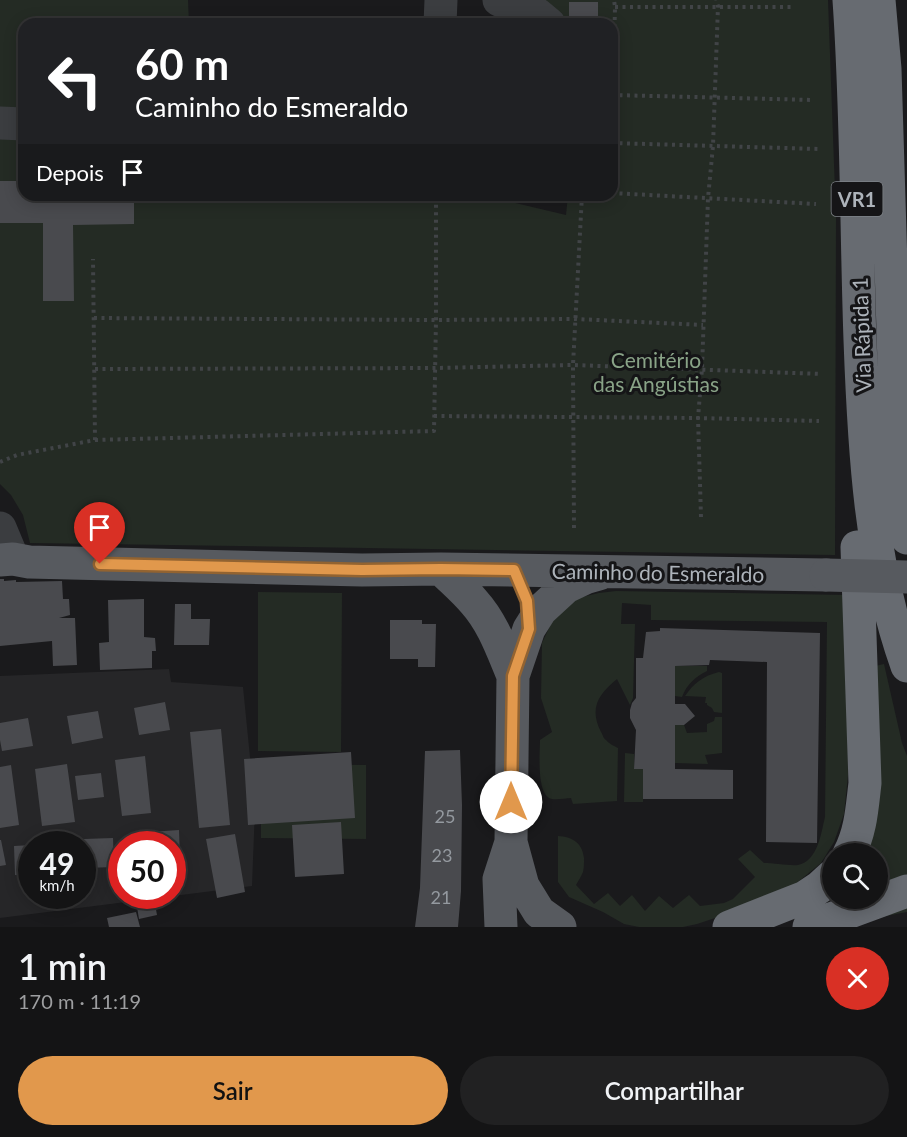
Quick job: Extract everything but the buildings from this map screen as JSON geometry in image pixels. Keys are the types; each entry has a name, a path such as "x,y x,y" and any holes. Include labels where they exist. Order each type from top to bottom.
{"highway":[{"name":"Via Rápida 1","path":"849,0 855,106 861,362 868,484 888,600 907,666"},
{"name":"Via Rápida 1","path":"879,0 885,69 896,452 907,538"},
{"path":"893,0 907,62"},
{"path":"854,843 859,831 865,783 855,443 861,362"},
{"path":"729,927 805,897 822,885"},
{"path":"809,927 907,891"}],"main road":[{"name":"Caminho do Esmeraldo","path":"4,557 29,562 338,570 610,571 907,577"},
{"path":"441,569 474,602 488,620 513,676"},
{"path":"514,570 527,601 529,629"},
{"path":"560,927 539,912 523,886 511,842 513,676 529,629 541,610 566,587 585,578 610,571"},
{"path":"501,927 499,879 511,842"}],"lane":[{"path":"441,0 441,18"},
{"path":"499,0 537,14 542,18"},
{"path":"0,123 18,124"},
{"path":"0,528 4,557"}],"path":[{"path":"614,0 615,18"},
{"path":"701,517 698,418 708,198 713,146 718,6 716,0"},
{"path":"615,7 794,7"},
{"path":"618,95 814,100"},
{"path":"618,143 819,149"},
{"path":"618,193 816,204"},
{"path":"0,462 17,455 95,440 434,431 436,201"},
{"path":"574,528 573,364 582,201"},
{"path":"93,259 95,440"},
{"path":"94,318 576,319 703,325"},
{"path":"94,369 435,368 573,364 822,374"},
{"path":"434,416 819,421"}],"shaded area":[{"path":"169,669 171,682 243,687 255,807 252,886 186,894 186,831 108,831 108,904 96,906 96,831 18,831 18,909 71,909 0,918 0,676"}],"green space":[{"name":"Cemitério das Angústias","path":"0,0 188,0 189,18 18,18 18,201 506,201 566,215 567,201 618,201 618,18 512,18 492,0 828,0 836,219 835,555 30,543 23,515 11,495 0,484"},
{"path":"616,591 846,595 848,775 844,814 833,843 822,843 821,863 788,890 697,924 683,927 639,927 624,924 569,897 558,882 558,836 572,839 579,844 584,858 584,869 576,885 594,904 608,893 620,906 632,895 645,911 659,896 673,908 689,895 700,906 724,903 733,899 755,877 738,859 750,850 764,863 798,865 805,862 818,846 825,817 827,622 651,620 651,605 622,603 621,624 635,624 633,698 630,705 617,679 597,702 597,723 604,737 618,748 617,801 573,804 571,798 552,799 547,796 541,782 540,740 552,732 541,698 542,643 557,611 578,598"},
{"path":"258,592 342,593 341,752 258,751"},
{"path":"884,664 907,756 907,912 865,920 872,909 888,909 888,843 866,843 875,666"},
{"path":"675,666 707,666 707,671 692,681 682,697 675,696"},
{"path":"719,672 722,673 722,713 714,712 705,703 706,697 685,696 699,681"},
{"path":"715,717 722,717 722,753 705,755 708,764 675,763 675,725 684,725 687,733 707,732 707,724 714,721"},
{"path":"625,753 634,754 634,769 643,769 643,802 624,802"},
{"path":"261,764 366,765 366,839 261,838"}],"route":[{"path":"100,564 362,570 514,570 527,601 529,629 513,676 511,802"}]}
